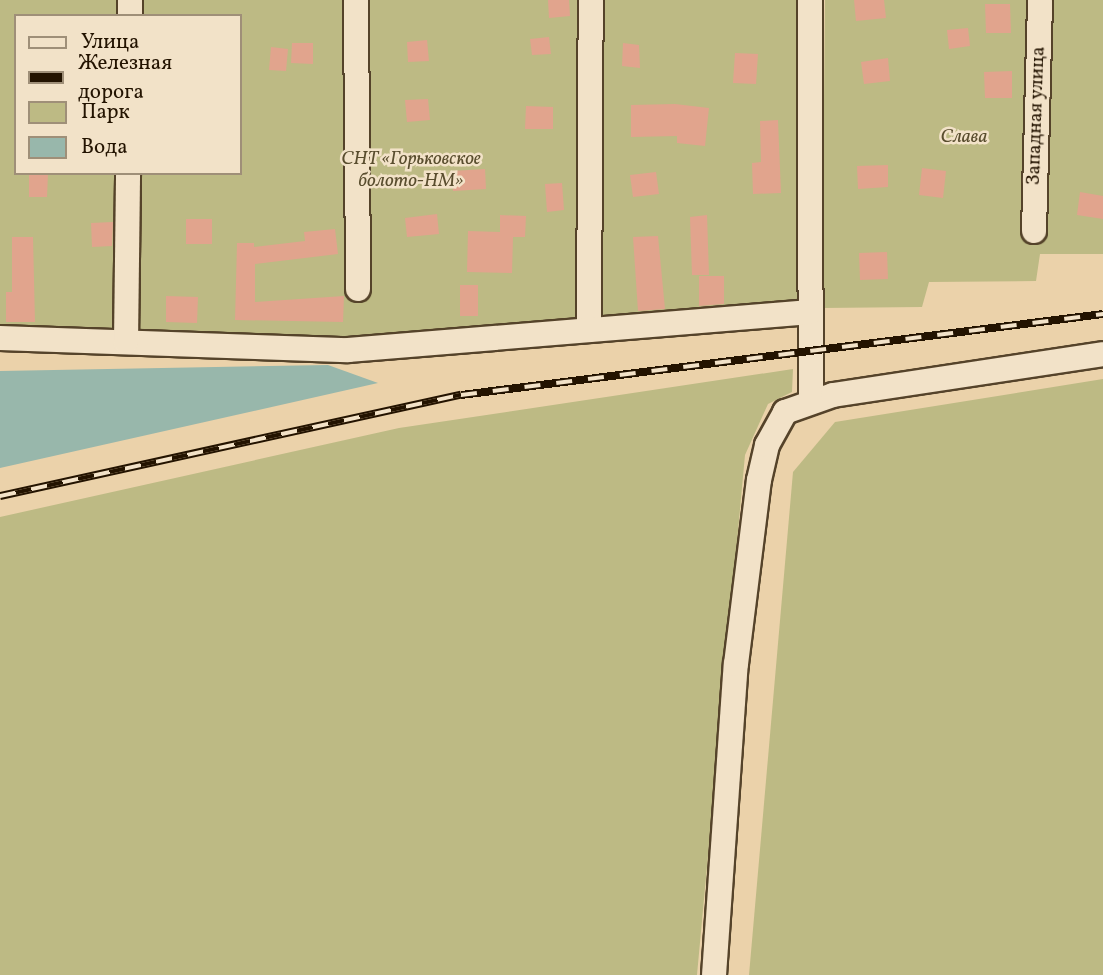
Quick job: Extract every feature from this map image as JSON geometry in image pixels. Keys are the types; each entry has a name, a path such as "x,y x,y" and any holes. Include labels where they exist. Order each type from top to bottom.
{"street":[{"path":"356,0 358,289"},
{"path":"589,330 591,0"},
{"path":"810,0 811,400"},
{"name":"Западная улица","path":"1034,231 1040,0"},
{"path":"126,342 128,175"},
{"path":"0,338 348,350 810,312"},
{"path":"714,975 736,664 759,480 767,445 785,412 811,400 1103,354"}],"green space":[{"name":"СНТ «Горьковское болото-НМ»","path":"0,0 806,0 805,301 395,344 0,327"},
{"name":"Слава","path":"825,0 1103,0 1103,254 1040,254 1036,281 929,282 922,307 822,308"},
{"path":"793,369 792,392 768,404 745,455 697,975 0,975 0,517 399,428"},
{"path":"1103,379 1103,975 749,975 793,472 835,422"}],"water":[{"path":"328,365 378,383 0,468 0,371"}],"building":[{"path":"548,0 569,0 570,16 549,18"},
{"path":"854,0 884,0 886,18 856,21"},
{"path":"985,4 1010,4 1011,33 986,33"},
{"path":"968,28 970,46 949,49 947,30"},
{"path":"549,37 551,54 532,55 530,39"},
{"path":"427,40 429,61 408,62 407,42"},
{"path":"292,43 313,43 313,64 291,63"},
{"path":"623,43 639,45 640,68 622,66"},
{"path":"271,47 288,49 286,71 269,70"},
{"path":"735,53 758,54 756,84 733,83"},
{"path":"888,58 890,81 864,84 861,62"},
{"path":"1012,71 1012,98 985,98 984,72"},
{"path":"428,99 430,120 407,122 405,100"},
{"path":"675,104 709,108 705,146 677,143 677,136 631,137 631,105"},
{"path":"526,106 553,107 553,129 525,129"},
{"path":"778,120 781,193 753,194 752,163 761,162 760,121"},
{"path":"888,165 888,187 858,189 857,166"},
{"path":"922,168 946,171 943,198 919,195"},
{"path":"485,169 486,189 453,191 452,171"},
{"path":"656,172 659,194 633,197 630,175"},
{"path":"29,175 48,175 47,197 29,197"},
{"path":"562,183 564,210 547,212 545,184"},
{"path":"1080,192 1103,196 1103,219 1077,215"},
{"path":"437,214 439,234 407,237 405,218"},
{"path":"500,215 526,216 525,237 513,237 512,273 467,272 468,231 500,232"},
{"path":"707,215 709,275 692,275 690,217"},
{"path":"186,219 212,219 212,244 186,244"},
{"path":"113,222 112,246 92,247 91,223"},
{"path":"335,229 338,254 255,264 255,302 344,296 343,322 235,320 237,243 254,243 254,247 305,241 304,232"},
{"path":"658,236 665,309 638,311 633,237"},
{"path":"12,237 33,237 35,322 6,322 6,292 12,292"},
{"path":"887,252 888,279 860,280 859,253"},
{"path":"699,276 724,276 724,304 699,306"},
{"path":"460,285 478,285 478,316 460,316"},
{"path":"166,296 198,297 197,323 166,322"}],"railway":[{"path":"0,496 461,395 1103,314"}]}
